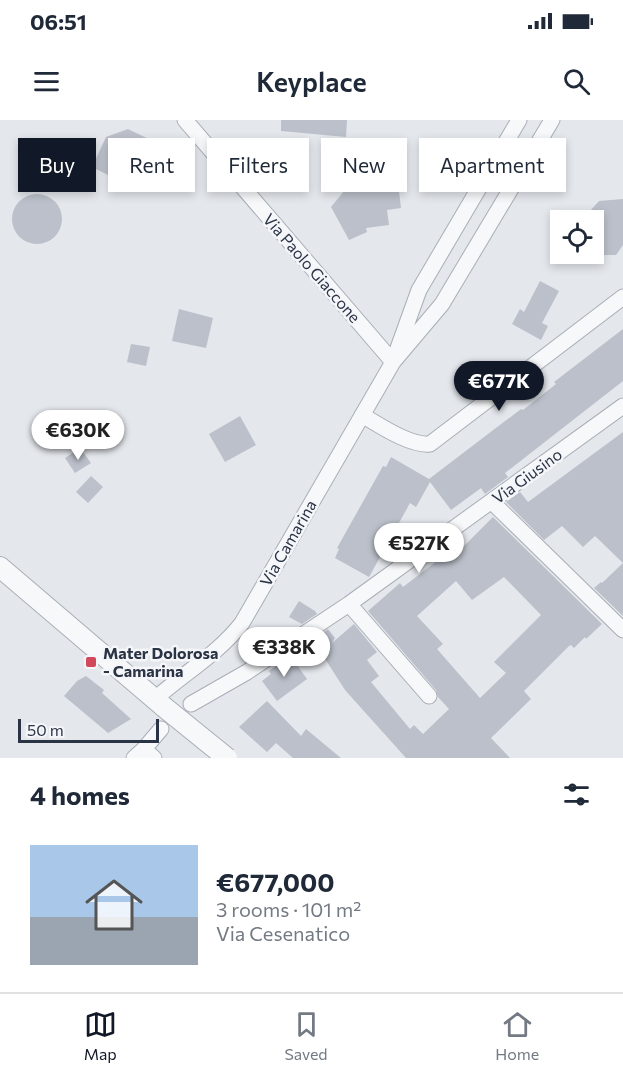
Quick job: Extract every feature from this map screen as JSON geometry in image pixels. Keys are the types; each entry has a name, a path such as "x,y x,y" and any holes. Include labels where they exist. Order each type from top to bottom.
{"street":[{"name":"Via Paolo Giaccone","path":"185,120 393,362"},
{"name":"Via Camarina","path":"160,703 172,684 223,646 242,623 393,362 419,290 519,120"},
{"name":"Via Camarina","path":"393,362 442,304 552,120"},
{"path":"362,416 412,442 430,444 623,297"},
{"name":"Via Giusino","path":"191,704 247,672 349,604 623,406"},
{"path":"492,502 623,630"},
{"path":"0,567 227,758"},
{"path":"349,604 429,696"},
{"path":"144,755 161,729"}],"building":[{"path":"281,120 347,120 346,137 281,131"},
{"path":"128,129 147,138 108,138 108,175 96,169 96,158 106,137"},
{"path":"343,192 399,192 401,208 387,210 389,225 366,228 367,232 349,240 331,207"},
{"path":"37,194 46,196 57,205 62,219 60,228 51,239 37,244 28,242 17,233 12,219 14,210 23,199"},
{"path":"623,199 623,245 616,255 604,255 604,210 591,210 599,201"},
{"path":"540,281 559,291 542,323 548,326 541,340 512,324 520,309 524,312"},
{"path":"179,309 213,318 206,348 172,341"},
{"path":"623,329 623,381 505,473 508,477 485,494 481,488 451,510 430,482 416,507 410,503 369,577 335,558 339,549 337,548 383,466 386,467 391,457 429,479 521,409 523,410 556,384 554,382"},
{"path":"131,344 150,347 146,366 127,362"},
{"path":"240,416 256,445 225,462 209,434"},
{"path":"623,432 623,563 595,536 583,547 562,526 544,540 506,502 520,492 528,502"},
{"path":"80,448 91,463 75,473 65,458"},
{"path":"91,476 103,487 88,503 76,492"},
{"path":"493,517 602,624 574,648 569,646 524,691 531,699 491,738 510,758 406,758 345,690 313,640 328,629 335,638 332,643 354,624 377,652 367,660 379,676 371,682 410,729 414,725 423,734 449,709 438,697 436,690 368,611 400,583 403,587 459,544 462,548","holes":["504,577 541,615 494,662 506,673 480,698 437,649 443,644 417,616 456,581 472,600"]},
{"path":"623,563 623,616 594,588"},
{"path":"299,601 317,614 302,624 289,617"},
{"path":"287,657 289,660 292,658 307,679 277,701 262,681 271,674 269,671"},
{"path":"86,676 104,690 102,693 131,719 108,733 64,696 77,681"},
{"path":"267,701 301,736 306,729 341,758 293,758 276,743 267,752 239,727"}],"place":[{"name":"Mater Dolorosa - Camarina","path":"91,662"}]}
